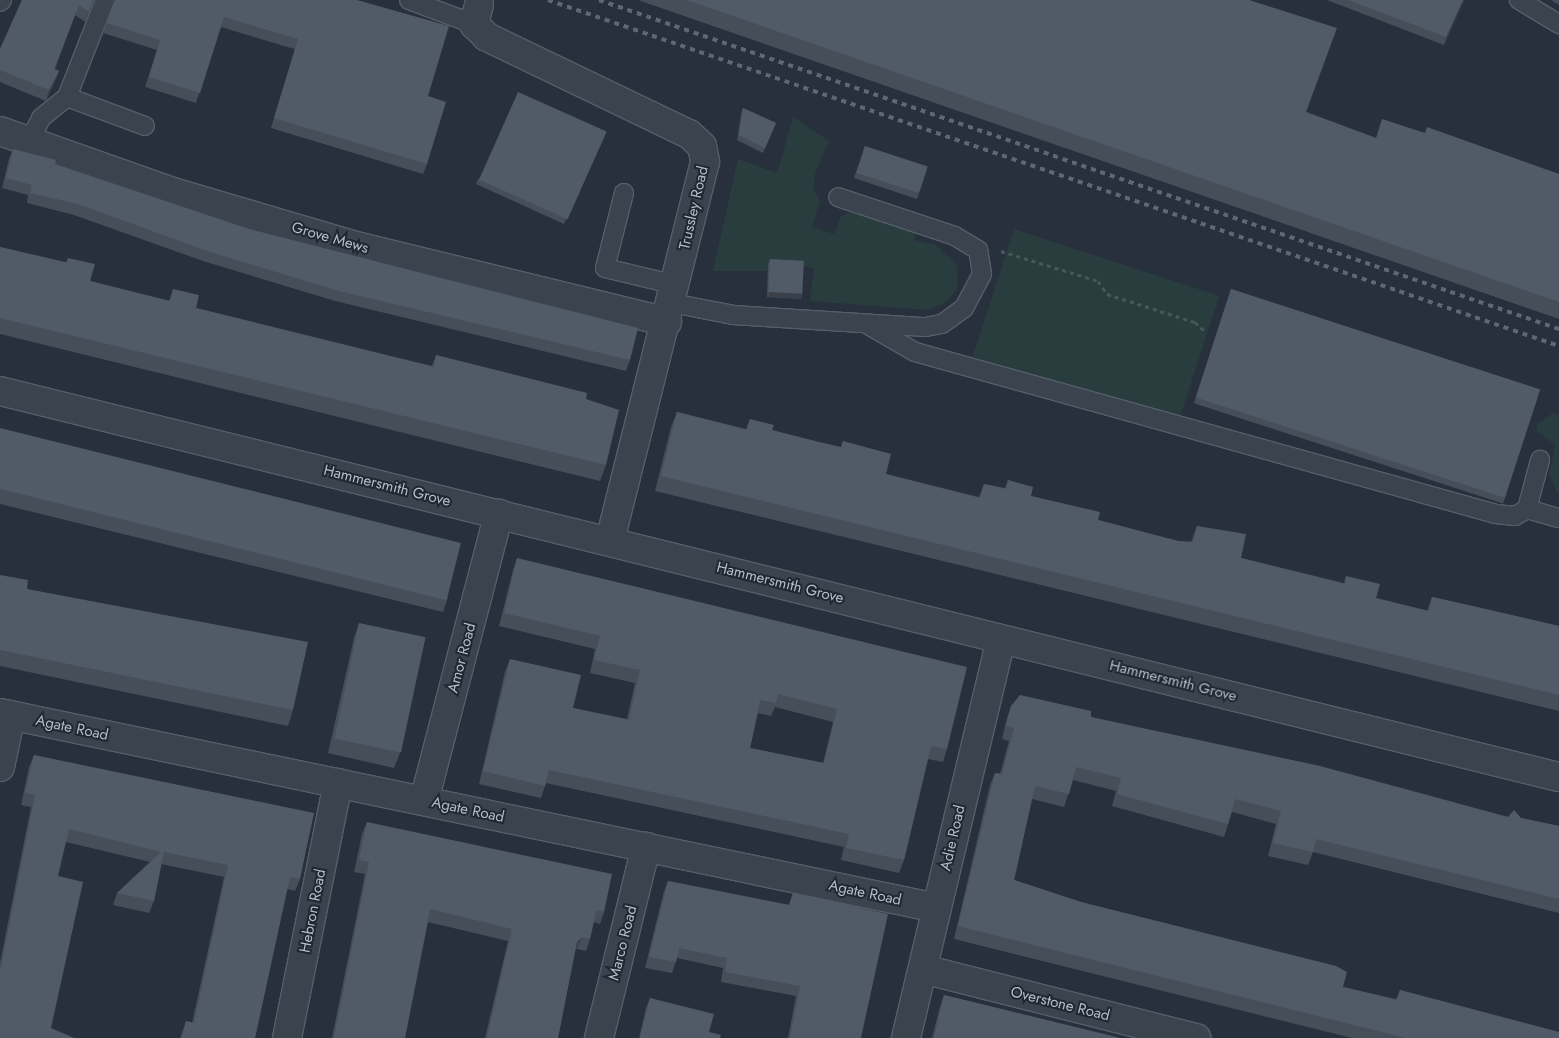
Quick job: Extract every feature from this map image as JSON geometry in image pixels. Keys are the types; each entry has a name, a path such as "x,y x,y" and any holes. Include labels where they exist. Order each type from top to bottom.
{"street":[{"name":"Trussley Road","path":"477,14 487,37 690,134 702,146 705,162 671,304 610,541"},
{"name":"Grove Mews","path":"0,131 176,193 360,247 671,304"},
{"name":"Hammersmith Grove","path":"0,391 1559,777"},
{"name":"Amor Road","path":"424,801 500,514"},
{"name":"Adie Road","path":"906,1038 1001,639"},
{"name":"Agate Road","path":"6,714 937,908"},
{"path":"0,767 6,714"},
{"name":"Hebron Road","path":"288,1038 338,783"},
{"name":"Marco Road","path":"599,1038 646,847"},
{"name":"Overstone Road","path":"923,969 1196,1038"}],"lane":[{"path":"30,140 41,118 67,97 105,0"},
{"path":"409,0 477,14"},
{"path":"1519,0 1559,24"},
{"path":"67,97 145,126"},
{"path":"624,193 605,268 671,304 734,315 868,325 926,326 955,318 979,286 982,261 978,250 955,236 838,196"},
{"path":"868,325 915,352 1496,514 1515,516 1527,509 1540,460"},
{"path":"1527,509 1559,518"}],"path":[{"path":"982,261 999,250 1098,281 1106,294 1195,322 1206,334"}],"shaded area":[{"path":"793,117 829,141 815,174 813,188 820,201 812,227 834,234 841,216 851,212 916,233 914,240 936,245 957,265 957,289 945,303 926,310 810,301 814,268 802,266 769,264 768,271 713,271 738,159 777,173"},
{"path":"1014,229 1219,296 1178,423 973,356"},
{"path":"1553,413 1559,415 1559,496 1549,475 1555,445 1537,431 1536,425"}],"building":[{"path":"22,0 93,0 89,12 79,5 54,69 59,71 49,90 0,70 0,49"},
{"path":"116,0 357,0 449,26 428,96 446,102 427,164 274,118 298,39 224,17 200,93 149,77 160,40 107,23"},
{"path":"687,0 1249,0 1337,28 1306,112 1376,138 1382,119 1425,133 1427,127 1559,174 1559,302"},
{"path":"1348,0 1463,0 1446,37"},
{"path":"518,92 607,131 568,219 479,180"},
{"path":"743,108 776,123 765,148 739,135"},
{"path":"865,146 928,166 919,193 856,173"},
{"path":"13,149 56,160 55,164 249,229 638,328 630,360 339,291 207,251 78,204 30,193 32,185 6,178"},
{"path":"0,247 67,263 68,258 95,264 90,281 170,301 173,289 199,295 196,308 434,367 436,355 587,393 586,399 619,410 606,465 0,318"},
{"path":"770,259 804,261 802,294 768,292"},
{"path":"1231,289 1540,389 1505,498 1196,397"},
{"path":"677,412 747,430 750,419 774,425 772,430 819,442 841,447 843,441 891,454 886,474 980,498 984,484 1006,489 1008,480 1033,487 1031,496 1100,512 1098,520 1178,541 1193,542 1197,526 1246,534 1241,558 1345,584 1346,576 1380,584 1376,598 1429,611 1432,597 1559,626 1559,695 661,476"},
{"path":"0,428 461,543 447,600 0,489"},
{"path":"517,558 967,667 947,749 931,746 904,860 846,848 849,834 549,770 545,786 483,771 510,659 581,675 573,708 629,720 640,670 594,660 600,636 504,613","holes":["778,694 837,709 824,763 750,748 760,700 776,703"]},
{"path":"0,575 28,580 27,589 308,642 293,710 0,650"},
{"path":"359,623 426,637 401,753 334,738"},
{"path":"1020,695 1091,711 1091,717 1320,766 1508,817 1514,810 1521,818 1559,826 1559,899 1316,839 1313,852 1273,843 1281,811 1235,799 1228,824 1117,794 1121,778 1076,767 1069,794 1035,786 1014,880 1081,902 1336,966 1347,972 1343,987 1397,1000 1400,990 1559,1032 1559,1038 1406,1038 958,926 995,773 1002,774 1014,728 1006,726 1011,706"},
{"path":"34,755 314,813 300,879 290,877 255,1038 182,1038 186,1021 194,1023 228,865 164,852 154,901 117,893 161,852 69,829 58,876 83,882 51,1028 74,1038 0,1038 0,972 35,795 25,793"},
{"path":"367,822 612,874 604,912 596,910 590,939 582,937 577,942 558,1038 487,1038 512,929 430,909 405,1038 334,1038 369,862 359,860"},
{"path":"668,881 789,905 793,893 888,914 861,1038 790,1038 800,986 725,972 727,958 679,948 676,962 649,957"},
{"path":"944,995 1120,1038 934,1038"},
{"path":"650,998 714,1014 709,1032 721,1035 720,1038 640,1038"}],"railway":[{"path":"548,0 1559,346"},
{"path":"599,0 1559,329"}]}
